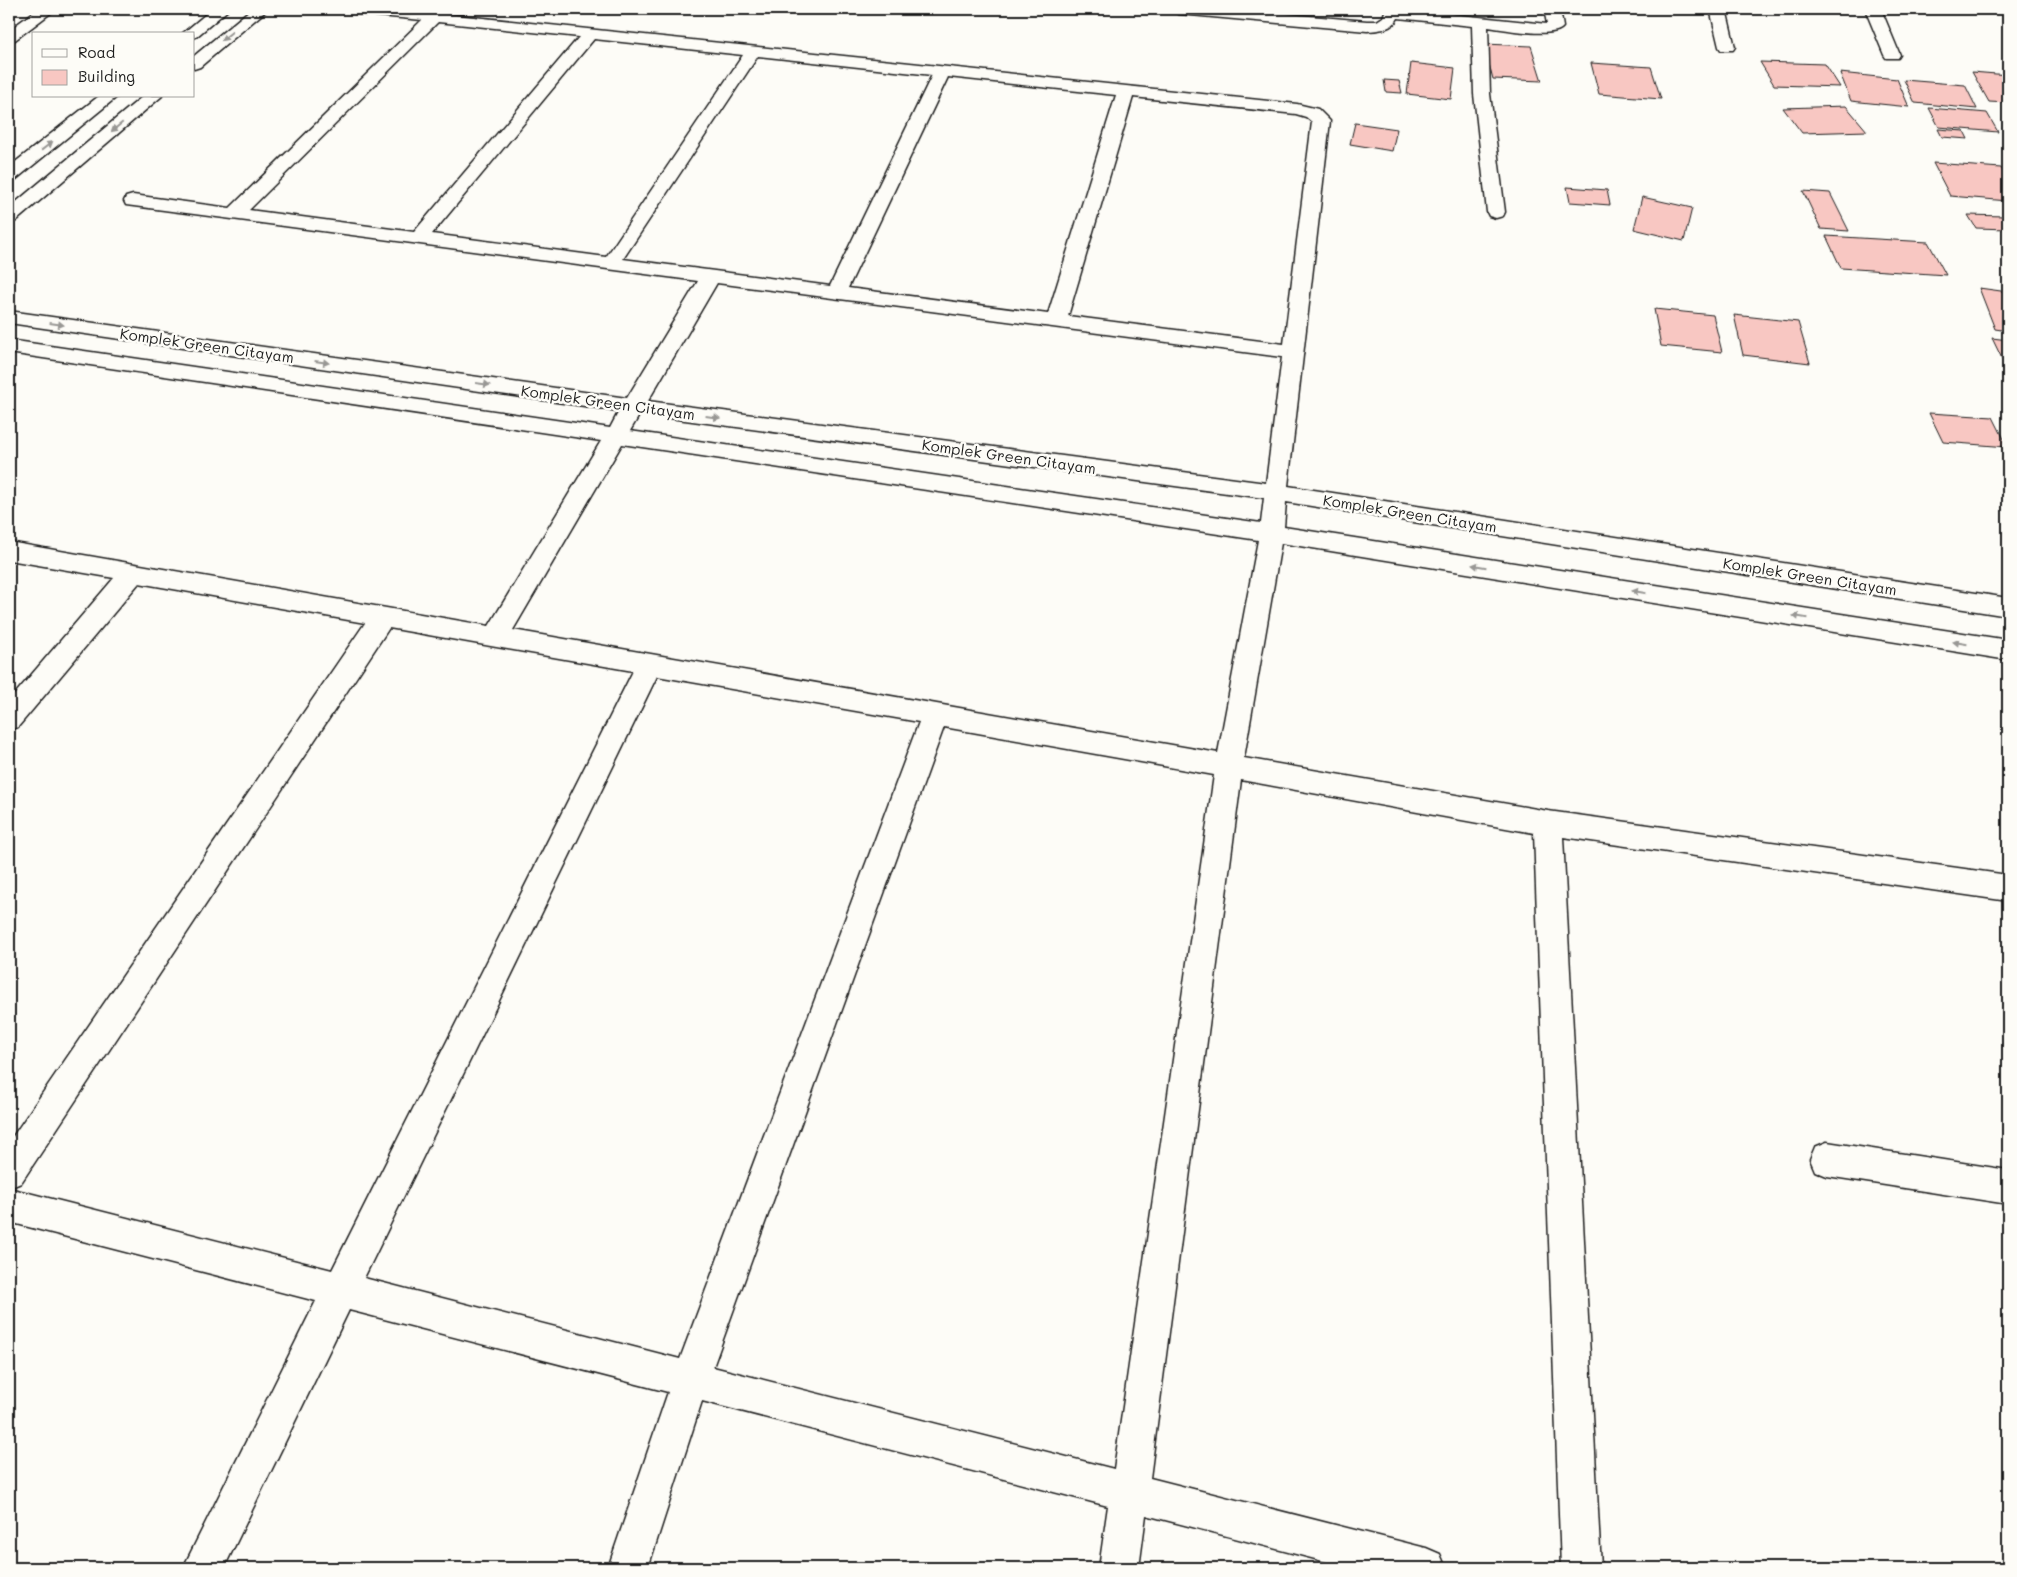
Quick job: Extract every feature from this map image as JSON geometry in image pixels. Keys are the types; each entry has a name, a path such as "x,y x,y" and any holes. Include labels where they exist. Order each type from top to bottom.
{"street":[{"path":"9,37 48,9"},
{"path":"192,32 221,9"},
{"path":"195,63 260,9"},
{"path":"358,9 1297,110 1312,113 1321,121 1271,533 1229,767 1119,1568"},
{"path":"1179,9 1367,26 1381,24 1390,20 1394,11 1550,29 1555,27 1552,9"},
{"path":"1718,9 1727,47"},
{"path":"1873,9 1892,55"},
{"path":"235,214 434,17"},
{"path":"1480,22 1482,94 1496,212"},
{"path":"419,238 591,33"},
{"path":"612,264 754,51"},
{"path":"836,293 942,71"},
{"path":"1056,321 1126,91"},
{"path":"9,176 107,98"},
{"path":"9,217 152,98"},
{"path":"134,201 1293,352"},
{"path":"496,637 711,276"},
{"name":"Komplek Green Citayam","path":"9,317 633,406 1276,492 2008,607"},
{"path":"9,346 1271,533 2008,650"},
{"path":"9,551 1548,823 2008,888"},
{"path":"9,719 133,573"},
{"path":"9,1171 383,617"},
{"path":"203,1568 649,665"},
{"path":"628,1568 690,1381 935,715"},
{"path":"1548,823 1581,1568"},
{"path":"1827,1159 2008,1187"},
{"path":"9,1205 1426,1568"}],"building":[{"path":"1484,44 1531,46 1542,81 1493,79"},
{"path":"1760,62 1825,64 1840,87 1774,85"},
{"path":"1411,63 1455,68 1451,99 1407,94"},
{"path":"1591,63 1651,67 1661,99 1599,94"},
{"path":"1972,72 2008,75 2008,103 1989,102"},
{"path":"1840,73 1897,79 1909,107 1851,101"},
{"path":"1384,80 1399,81 1402,93 1386,92"},
{"path":"1904,80 1965,85 1977,109 1915,103"},
{"path":"1846,106 1867,131 1802,133 1783,108"},
{"path":"1929,108 1987,113 1998,132 1939,127"},
{"path":"1355,123 1397,129 1392,151 1350,144"},
{"path":"1938,129 1964,131 1968,139 1942,137"},
{"path":"1933,163 2001,168 2008,180 2008,201 1950,196"},
{"path":"1567,187 1607,190 1610,205 1570,202"},
{"path":"1803,191 1830,193 1849,231 1821,229"},
{"path":"1642,197 1692,208 1684,241 1634,229"},
{"path":"1968,215 2004,216 2008,221 2008,229 1976,228"},
{"path":"1826,236 1928,242 1946,275 1841,268"},
{"path":"1979,288 2008,292 2008,331 1995,329"},
{"path":"1654,309 1713,315 1722,352 1661,346"},
{"path":"1734,315 1798,322 1810,363 1743,355"},
{"path":"1992,338 2008,340 2008,371"},
{"path":"1929,413 1993,417 2008,447 1943,442"}]}
